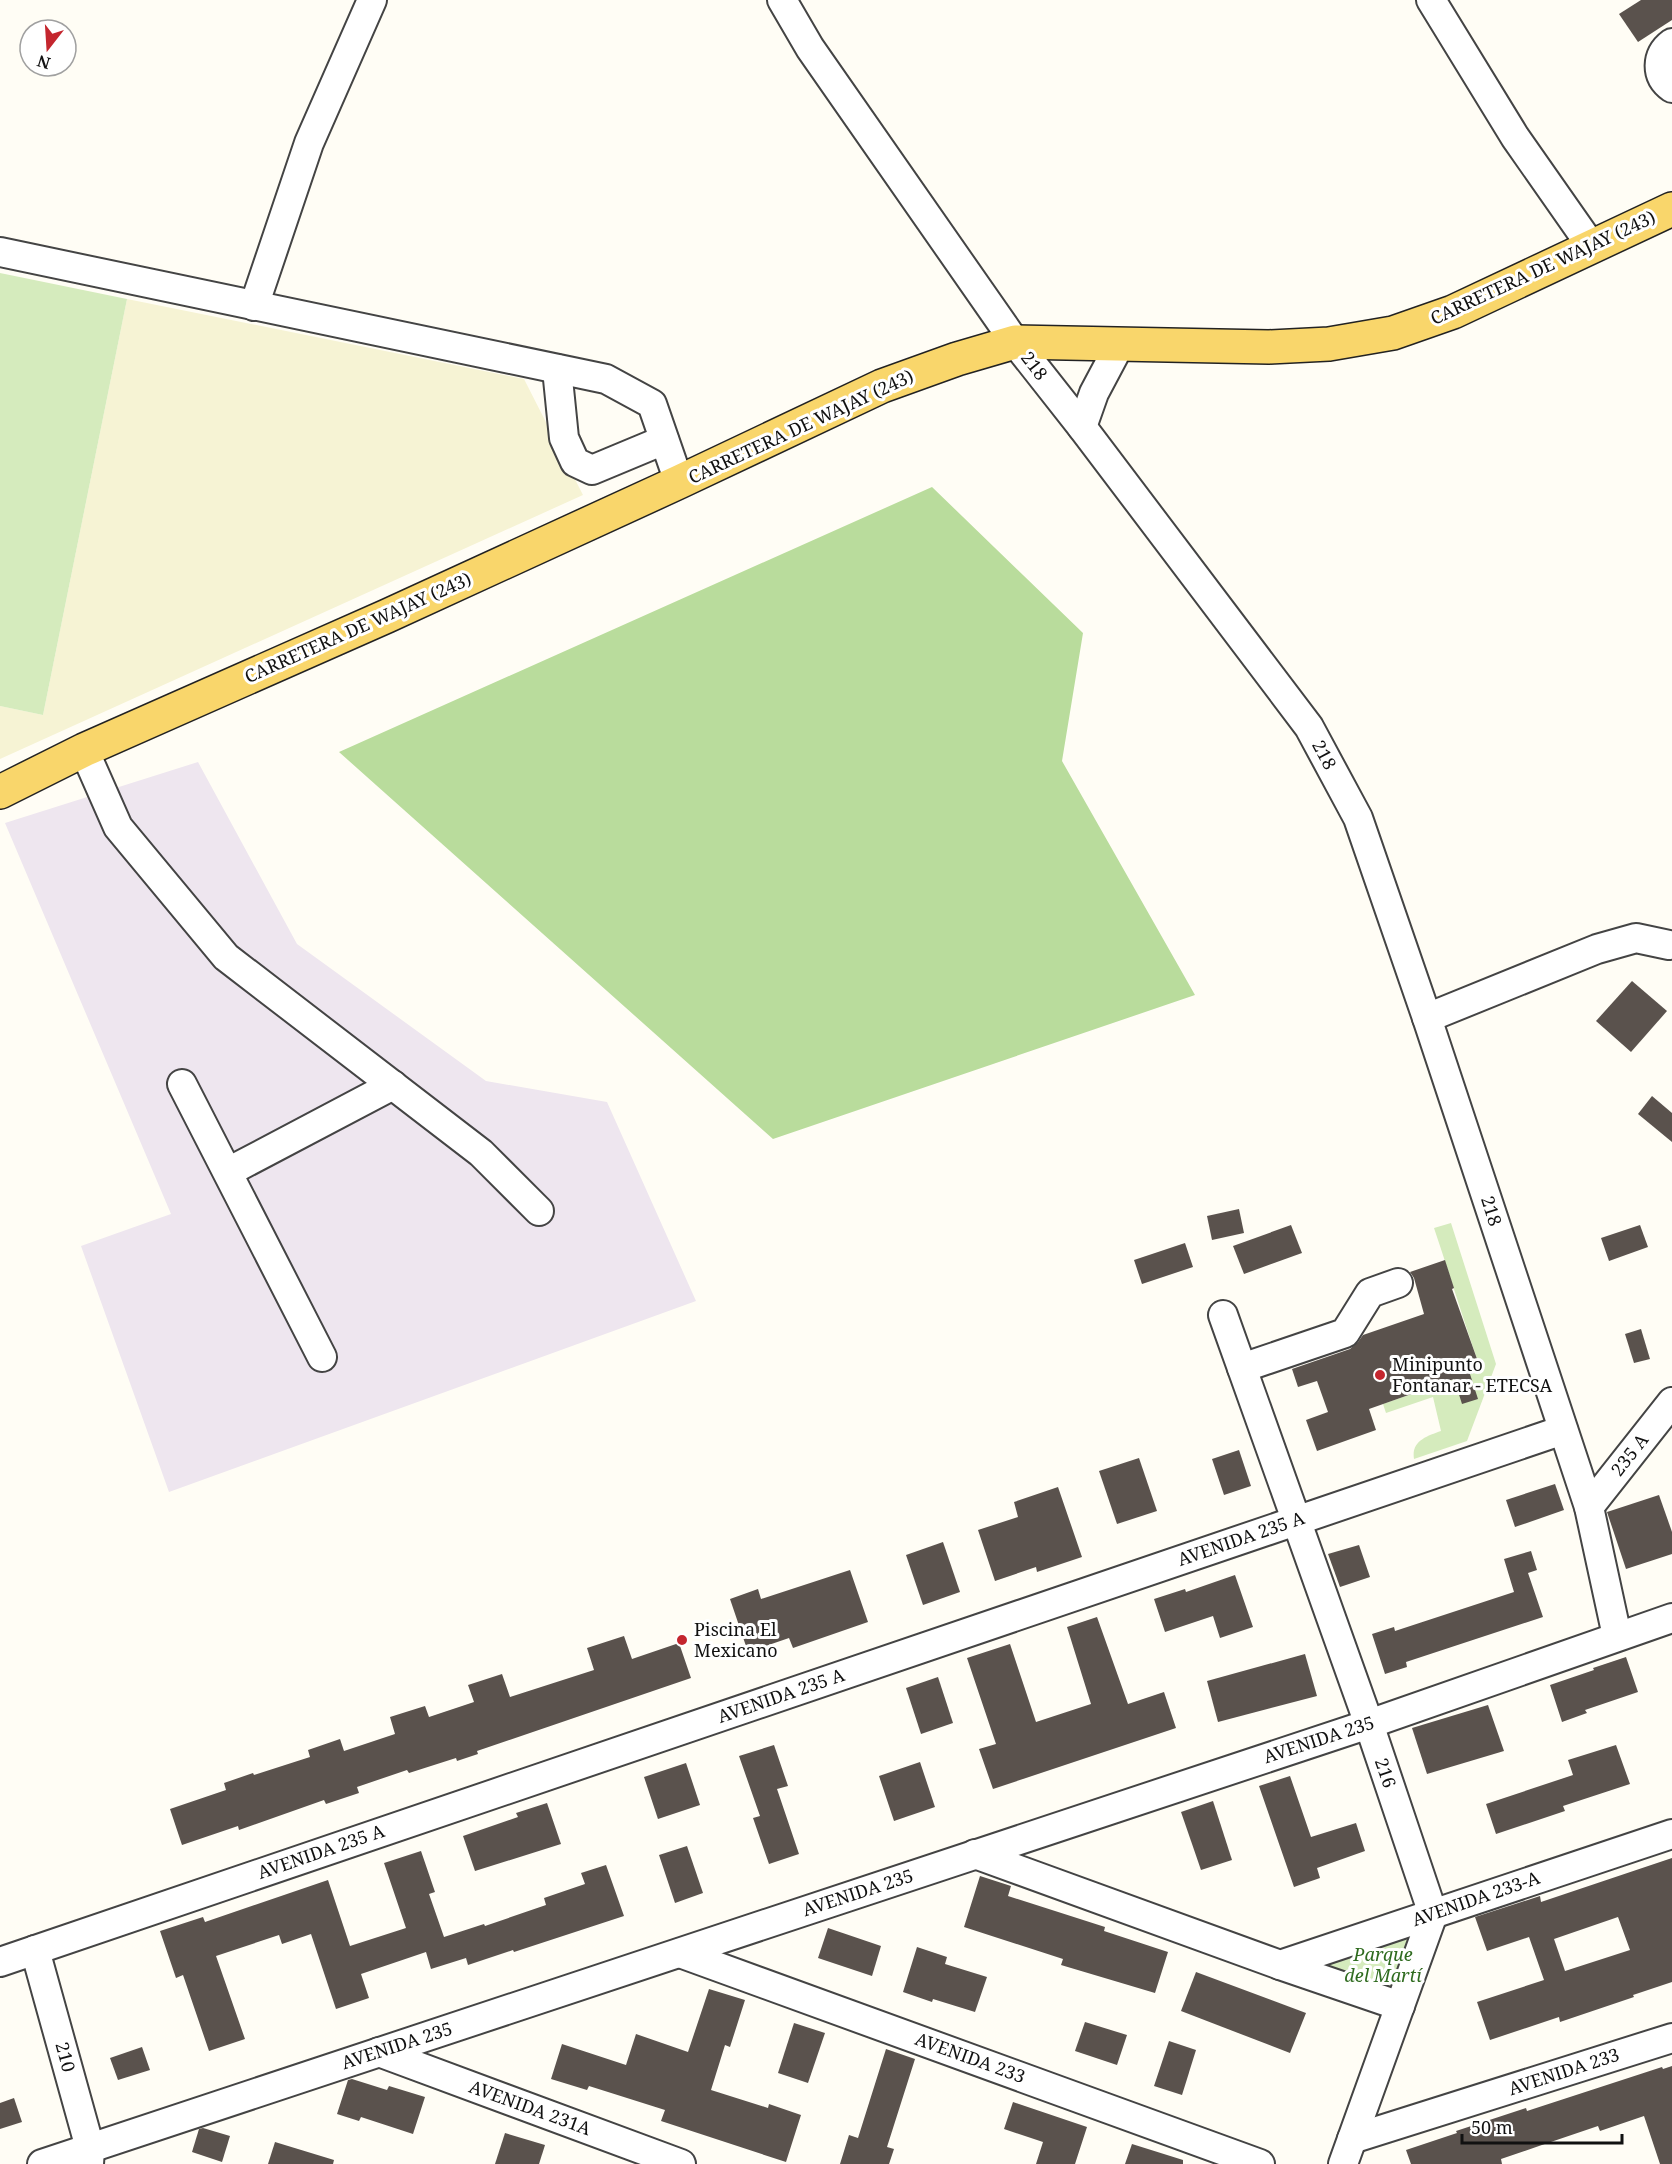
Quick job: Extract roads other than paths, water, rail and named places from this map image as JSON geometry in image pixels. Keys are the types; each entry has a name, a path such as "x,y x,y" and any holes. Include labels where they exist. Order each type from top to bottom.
{"main road":[{"name":"CARRETERA DE WAJAY (243)","path":"0,792 84,750 679,483 882,386 957,359 1015,342 1269,346 1329,344 1393,333 1453,312 1672,209"}],"street":[{"path":"254,306 309,142 372,0"},
{"name":"218","path":"782,0 810,48 1015,342 1309,727 1358,818 1427,1018 1589,1507 1617,1636"},
{"path":"1431,0 1515,137 1592,247"},
{"path":"1672,43 1661,55 1659,64 1664,81 1672,88"},
{"path":"0,252 606,379 652,405 679,483"},
{"path":"1082,427 1094,393 1120,344"},
{"path":"556,369 564,438 575,462 592,470 664,440"},
{"path":"84,750 118,827 226,957 480,1153 539,1211"},
{"path":"1427,1018 1597,949 1636,938 1669,945"},
{"path":"183,1084 322,1357"},
{"path":"228,1172 393,1085"},
{"path":"1242,1368 1345,1333 1370,1293 1398,1283"},
{"name":"216","path":"1224,1315 1369,1724 1433,1914"},
{"name":"235 A","path":"1589,1507 1672,1402"},
{"name":"AVENIDA 235 A","path":"0,1962 1563,1430"},
{"name":"AVENIDA 235","path":"42,2164 90,2156 379,2052 1369,1724 1672,1618"},
{"name":"AVENIDA 233-A","path":"1280,1965 1672,1834"},
{"path":"975,1854 1280,1965 1400,2006"},
{"path":"1348,2151 1433,1914"},
{"name":"210","path":"35,1950 90,2156"},
{"name":"AVENIDA 233","path":"680,1953 1260,2164"},
{"name":"AVENIDA 233","path":"1348,2151 1672,2038"},
{"name":"AVENIDA 231A","path":"379,2052 681,2164"}],"place":[{"name":"Minipunto Fontanar - ETECSA","path":"1380,1375"},
{"name":"Piscina El Mexicano","path":"682,1640"}],"park label":[{"name":"Parque del Martí","path":"1383,1965"}]}
